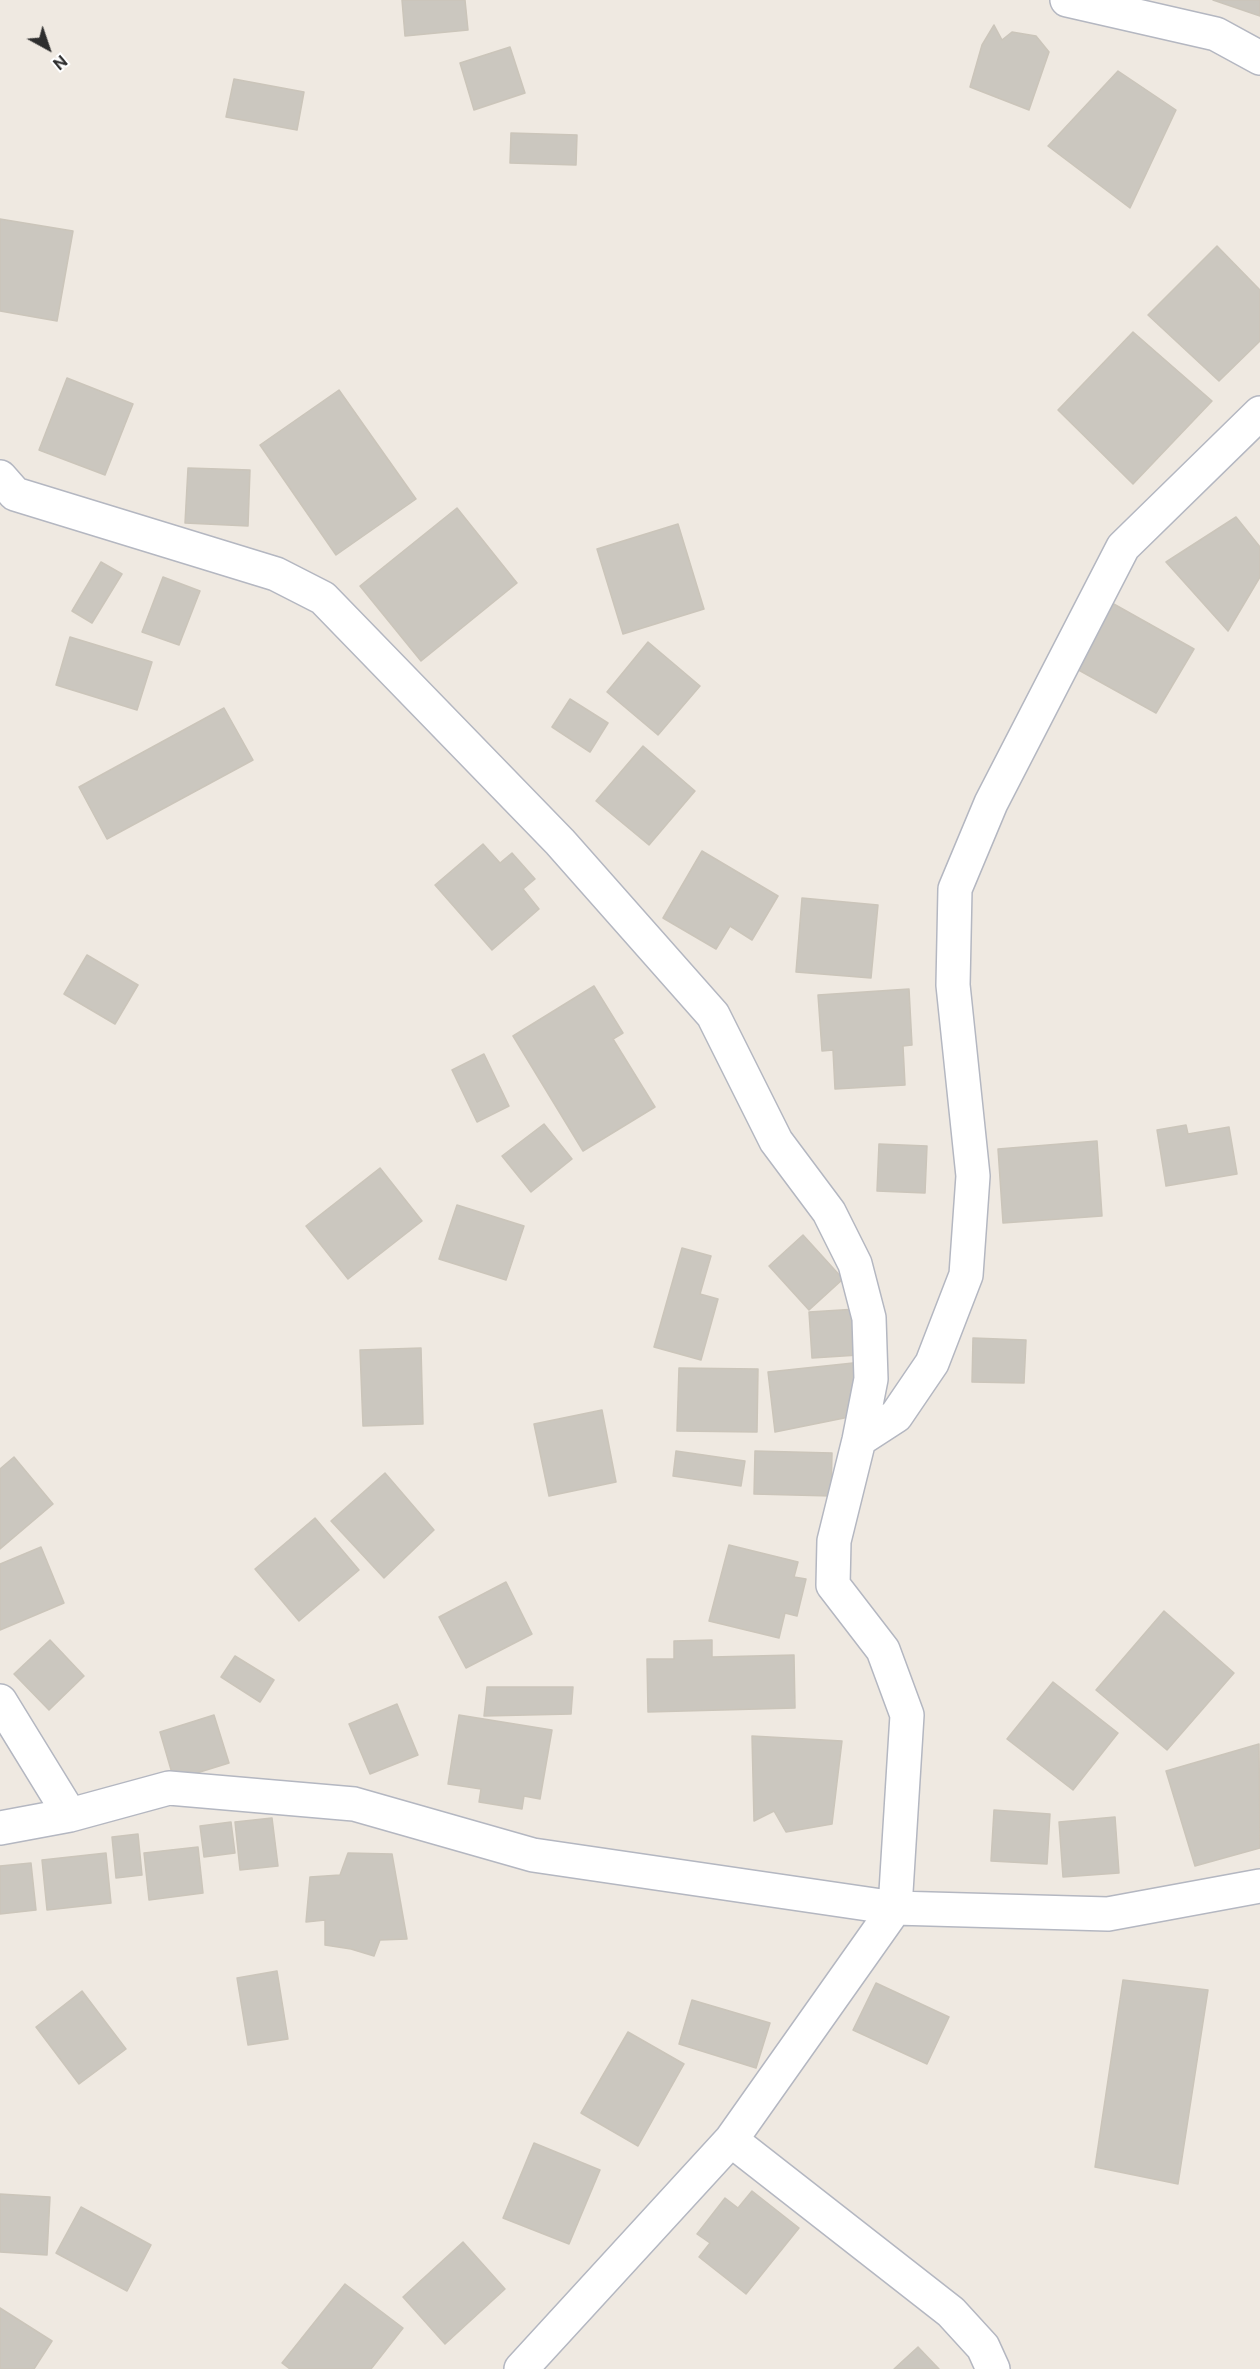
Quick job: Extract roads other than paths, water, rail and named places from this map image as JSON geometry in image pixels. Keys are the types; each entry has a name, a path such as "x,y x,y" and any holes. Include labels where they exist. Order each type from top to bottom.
{"street":[{"path":"1067,0 1216,34 1260,58"},
{"path":"859,1440 896,1416 932,1363 966,1275 973,1176 953,985 955,889 991,803 1123,547 1260,413"},
{"path":"0,477 15,494 276,574 323,598 568,851 713,1015 776,1141 829,1212 855,1264 869,1318 871,1379 859,1440 834,1541 833,1585 883,1650 907,1715 895,1908 731,2140 521,2369"},
{"path":"0,1701 70,1815"},
{"path":"0,1828 70,1815 169,1788 354,1804 533,1855 895,1908 1108,1914 1260,1886"},
{"path":"731,2140 951,2312 983,2347 993,2369"}]}
